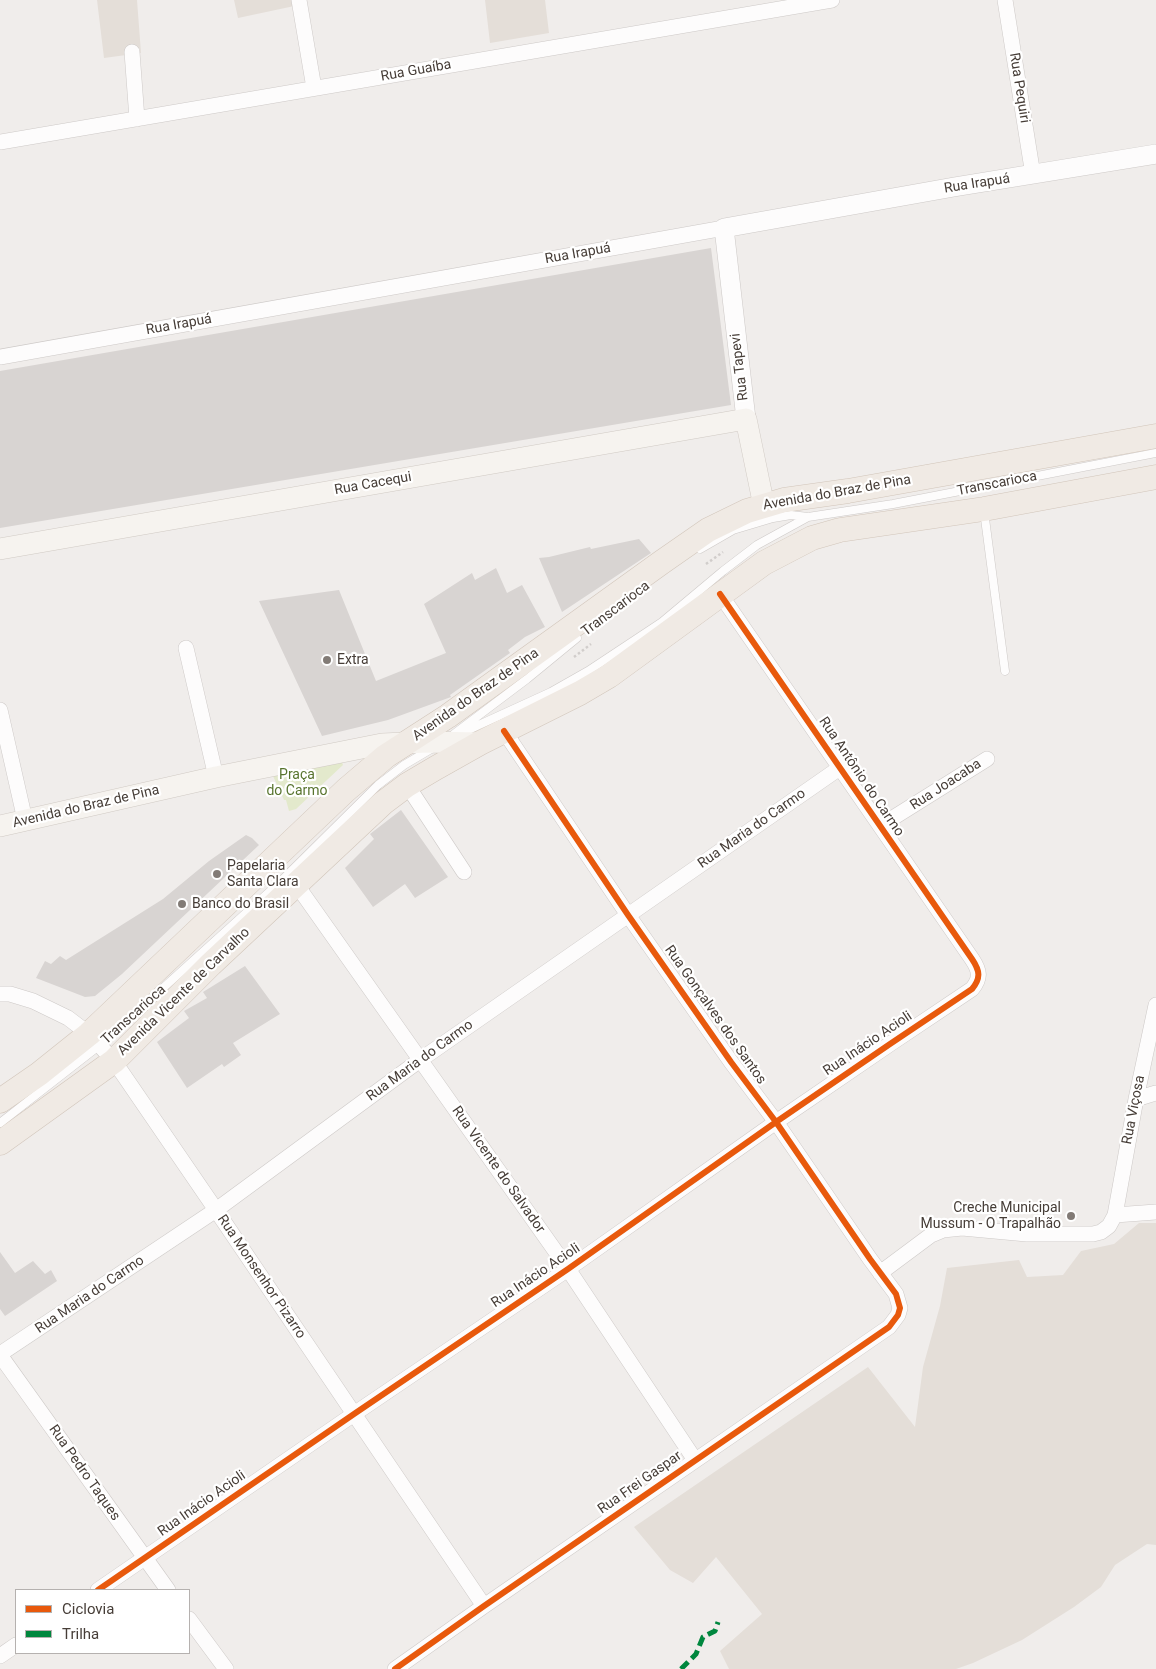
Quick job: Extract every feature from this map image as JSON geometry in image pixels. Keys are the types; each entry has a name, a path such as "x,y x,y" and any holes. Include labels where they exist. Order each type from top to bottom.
{"main road":[{"name":"Rua Tapevi","path":"746,419 764,506"},
{"name":"Rua Cacequi","path":"0,549 746,419"},
{"name":"Avenida do Braz de Pina","path":"407,742 448,716 702,534 747,511 784,500 1156,436"},
{"path":"480,744 580,693 609,676 764,563 812,538 840,530 984,509 1156,478"},
{"name":"Avenida do Braz de Pina","path":"0,826 216,777 373,745 407,742 480,744"},
{"name":"Avenida Vicente de Carvalho","path":"0,1143 101,1047 346,790 386,756 407,742"},
{"name":"Avenida Vicente de Carvalho","path":"0,1101 39,1074 101,1047 211,964 383,804 407,785 480,744"}],"street":[{"path":"299,0 314,88"},
{"name":"Rua Guaíba","path":"0,142 832,0"},
{"name":"Rua Pequiri","path":"1005,0 1033,175"},
{"path":"132,52 137,119"},
{"name":"Rua Irapuá","path":"0,357 944,189 1156,154"},
{"name":"Rua Tapevi","path":"724,228 746,419"},
{"name":"Rua Antônio do Carmo","path":"720,594 972,959 979,974"},
{"path":"186,648 216,777"},
{"path":"0,710 25,820"},
{"name":"Rua Gonçalves dos Santos","path":"504,731 628,915 731,1062 776,1122 899,1300 900,1308 898,1315"},
{"name":"Rua Joacaba","path":"880,826 986,759"},
{"name":"Rua Maria do Carmo","path":"0,1355 216,1210 420,1060 840,767"},
{"path":"407,785 464,872"},
{"name":"Rua Vicente do Salvador","path":"296,884 568,1269 695,1460"},
{"name":"Rua Inácio Acioli","path":"100,1589 568,1269 776,1122 972,989 978,981 979,974"},
{"name":"Rua Monsenhor Pizarro","path":"0,994 10,994 33,1001 68,1018 101,1047 216,1210 484,1606"},
{"name":"Rua Viçosa","path":"1115,1215 1136,1099 1156,1005"},
{"path":"1136,1099 1156,1093"},
{"path":"880,1273 931,1235 943,1230 962,1228 1027,1234 1093,1234 1101,1232 1109,1226 1115,1215 1156,1212"},
{"name":"Rua Frei Gaspar","path":"395,1669 889,1327 898,1315"},
{"name":"Rua Pedro Taques","path":"0,1355 167,1589"},
{"path":"190,1620 226,1669"},
{"path":"0,1656 15,1646"}],"lane":[{"name":"Transcarioca","path":"690,556 733,530 772,518 791,515 808,517 893,504 1156,453"},
{"path":"984,509 1005,671"},
{"name":"Transcarioca","path":"442,742 551,692 588,671 662,622 757,545 808,517"},
{"name":"Transcarioca","path":"0,1124 101,1047 278,884 378,785 404,765 442,742 527,679 581,634"}],"path":[{"path":"706,564 723,552"}],"shaded area":[{"path":"97,0 137,0 141,53 104,58"},
{"path":"234,0 299,0 299,5 238,18"},
{"path":"485,0 545,0 549,33 490,43"},
{"path":"1139,1223 1156,1223 1156,1545 1147,1544 1115,1565 1101,1587 1074,1607 1022,1640 956,1669 729,1669 720,1651 762,1614 716,1557 693,1583 670,1570 634,1527 868,1367 915,1427 923,1367 940,1306 947,1268 1019,1260 1027,1277 1063,1275 1081,1251 1114,1244"}],"green space":[{"name":"Praça do Carmo","path":"340,757 343,765 296,809 289,811 286,800 284,800 273,776"}],"building":[{"path":"711,248 731,405 0,528 0,371"},
{"path":"639,539 651,553 562,612 539,558"},
{"path":"496,568 507,593 522,585 545,627 525,637 508,650 510,653 450,695 451,697 388,720 322,736 259,601 339,590 376,681 446,653 424,604 472,573 475,580"},
{"path":"401,810 448,877 415,898 405,884 373,907 345,868 374,839 370,834"},
{"path":"246,835 259,845 122,974 95,996 85,997 36,978 45,961 51,964 60,956 66,960 163,899 209,861"},
{"path":"245,966 280,1014 233,1043 241,1055 224,1067 222,1064 187,1088 157,1042 189,1018 184,1011 207,998 203,992"},
{"path":"0,1252 15,1273 33,1261 45,1274 51,1270 57,1281 5,1316 0,1309"}],"marked path":[{"path":"681,1669 696,1654 703,1637 715,1631 718,1622"}],"cycle path":[{"path":"99,1589 568,1269 776,1122 972,989 975,985 978,974 977,967 972,959 720,594"},
{"path":"395,1669 889,1327 898,1315 900,1308 896,1294 628,915 504,731"}],"place":[{"name":"Extra","path":"327,660"},
{"name":"Papelaria Santa Clara","path":"217,874"},
{"name":"Banco do Brasil","path":"182,904"},
{"name":"Creche Municipal Mussum - O Trapalhão","path":"1071,1216"}]}
